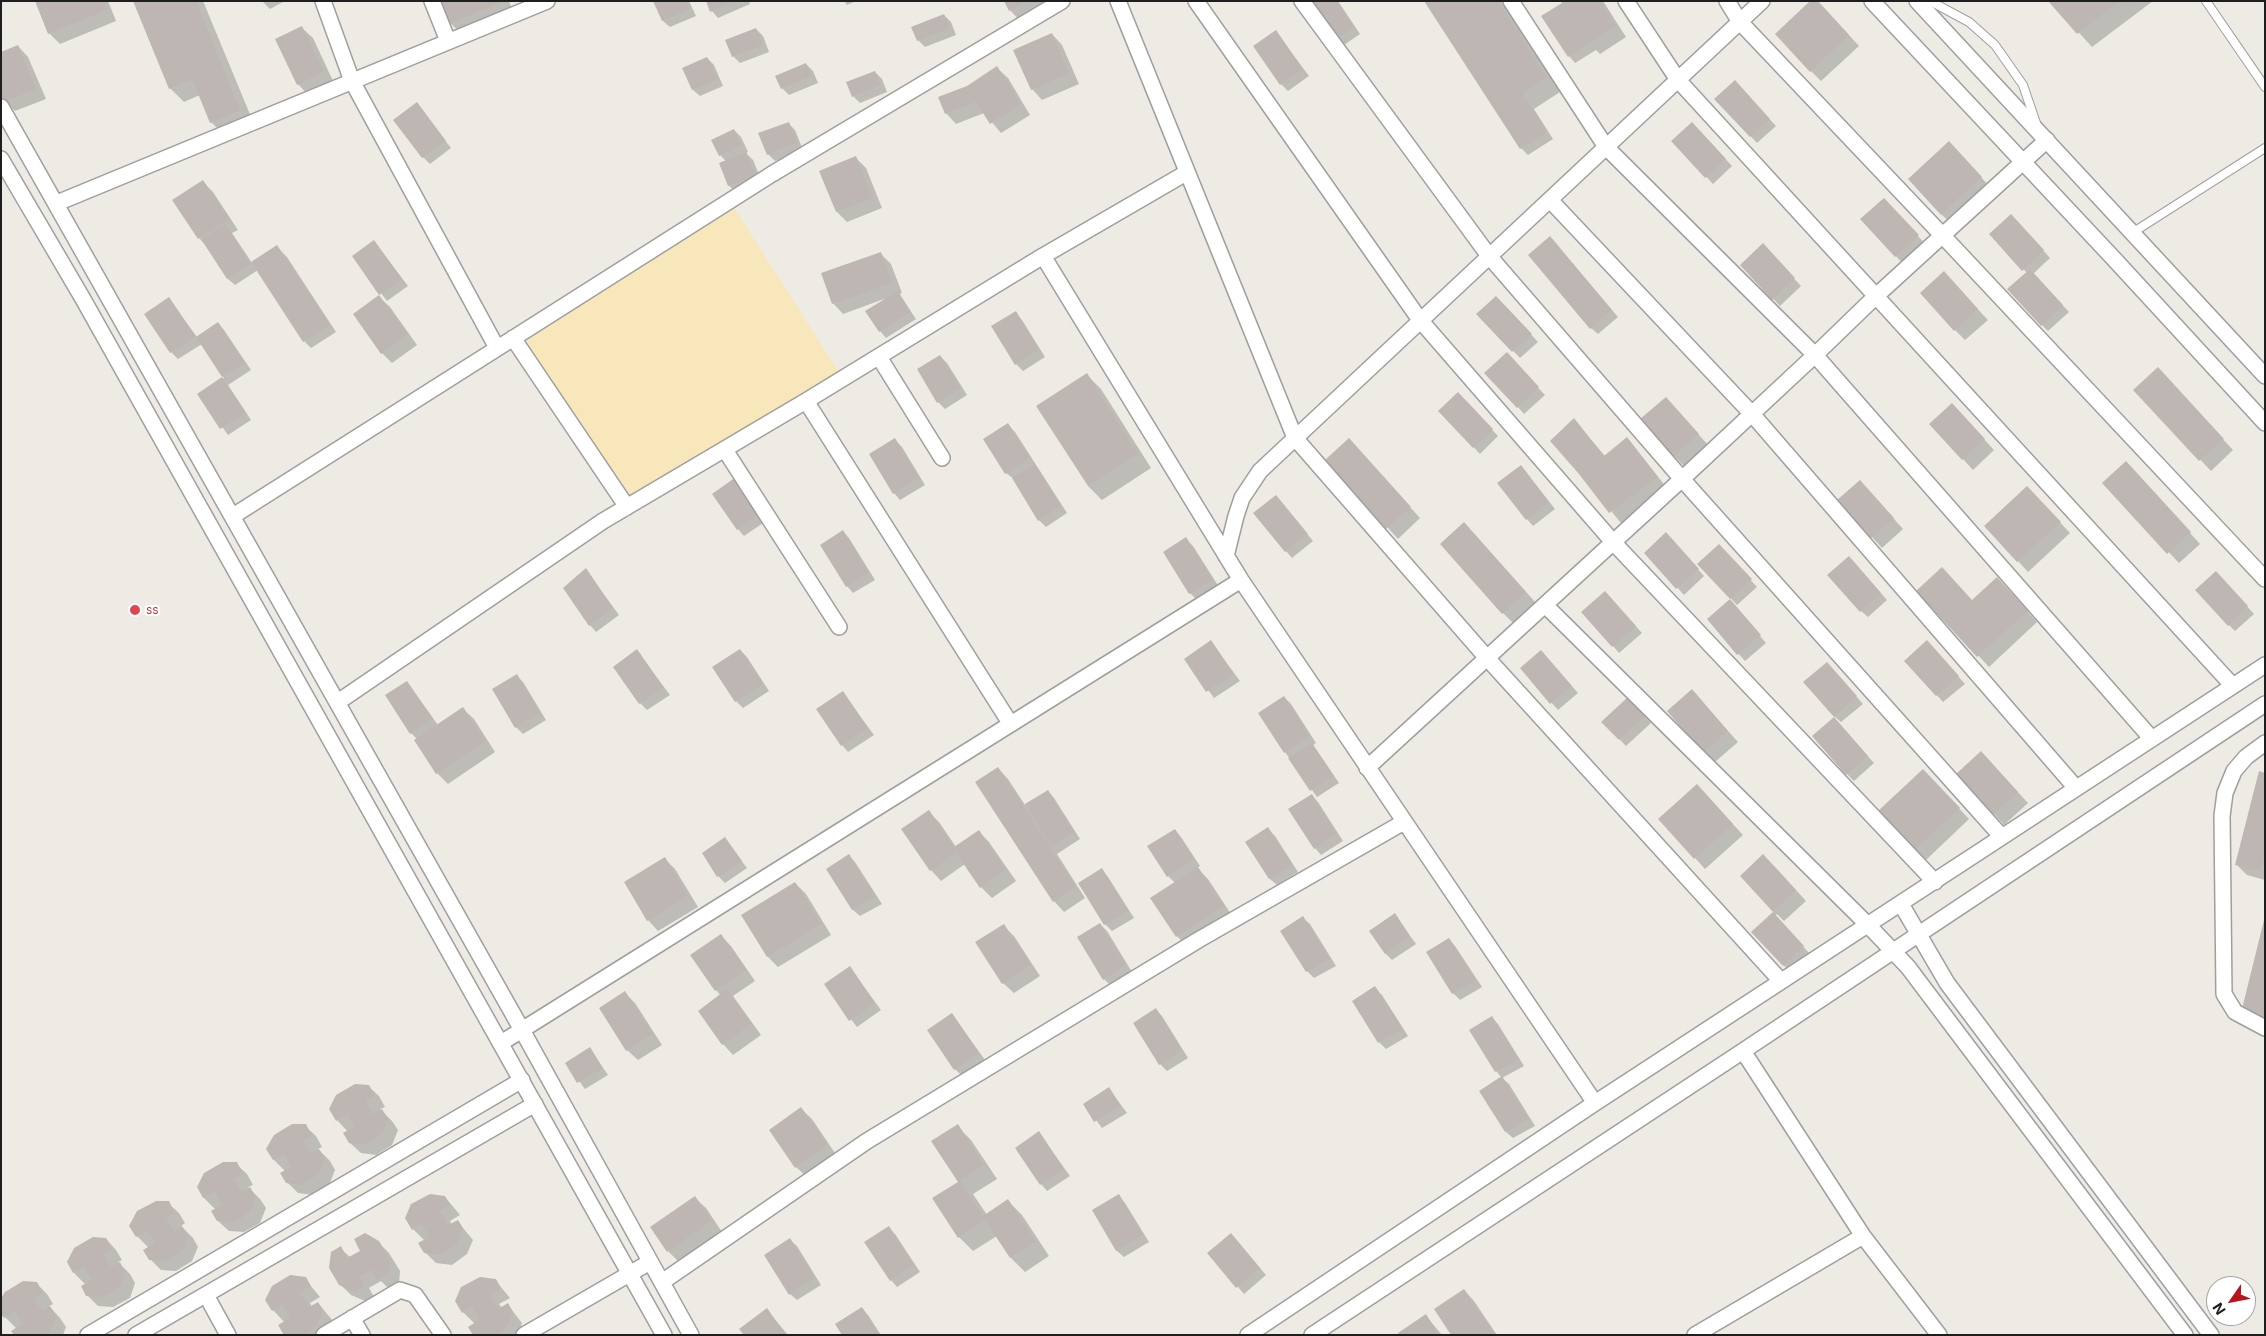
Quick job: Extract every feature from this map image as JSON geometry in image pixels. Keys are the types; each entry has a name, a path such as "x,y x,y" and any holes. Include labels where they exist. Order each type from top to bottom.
{"street":[{"path":"323,1 352,81 497,348"},
{"path":"432,1 448,42"},
{"path":"57,203 448,42 529,5 547,1"},
{"path":"233,516 772,174 1062,1"},
{"path":"1118,1 1186,173 1295,438 1487,658 1781,981"},
{"path":"1196,1 1420,320 1613,542 1935,882"},
{"path":"1302,1 1489,256 1682,479 2002,837"},
{"path":"1511,1 1606,147 1815,356 2152,738"},
{"path":"1626,1 1678,80 2234,686"},
{"path":"1726,1 1740,22 2265,580"},
{"path":"1226,556 1242,498 1260,472 1762,1"},
{"path":"1872,1 2265,423"},
{"path":"1917,1 2265,376"},
{"path":"1,106 522,1030 690,1335"},
{"path":"1368,768 2023,162 2043,136"},
{"path":"1,159 98,325 664,1335"},
{"path":"338,702 556,552 627,507 725,450 1043,256 1186,173"},
{"path":"1550,200 1752,414 2076,788"},
{"path":"1043,256 1241,580 1595,1103"},
{"path":"513,338 627,507"},
{"path":"879,357 942,458"},
{"path":"806,401 1010,723"},
{"path":"725,450 839,627"},
{"path":"501,1043 1241,580"},
{"path":"1545,605 1893,951 1929,995 2185,1335"},
{"path":"1248,1335 1595,1103 2265,665"},
{"path":"1312,1335 2265,704"},
{"path":"2265,743 2246,757 2234,771 2225,793 2222,816 2224,994 2235,1012 2265,1028"},
{"path":"662,1282 867,1141 1200,939 1404,822"},
{"path":"1901,904 1947,983 2211,1335"},
{"path":"1743,1051 1863,1236 1939,1335"},
{"path":"88,1335 522,1080"},
{"path":"136,1335 535,1104"},
{"path":"1696,1335 1863,1236"},
{"path":"524,1335 650,1262"},
{"path":"324,1335 400,1290 409,1292 421,1301 443,1335"},
{"path":"206,1294 228,1335"},
{"path":"352,1318 362,1335"}],"lane":[{"path":"1930,1 1969,22 1995,45 2023,85 2043,136"},
{"path":"2206,1 2265,87"},
{"path":"2132,233 2265,148"}],"sand":[{"path":"731,203 840,374 627,506 513,338"}],"building":[{"path":"35,1 103,1 107,10 48,34"},
{"path":"133,1 196,1 240,110 210,123 192,79 169,89"},
{"path":"440,1 504,1 450,24"},
{"path":"653,1 686,1 690,9 662,21"},
{"path":"706,1 734,1 710,12"},
{"path":"1004,1 1027,1 1009,11"},
{"path":"1308,1 1337,1 1354,27 1333,41"},
{"path":"1424,1 1498,1 1547,77 1522,93 1547,132 1520,149"},
{"path":"1561,1 1600,1 1616,26 1568,57 1541,16 1562,3"},
{"path":"1810,1 1818,1 1849,35 1810,72 1775,34"},
{"path":"2048,1 2120,1 2077,34"},
{"path":"944,14 950,28 917,41 911,27"},
{"path":"302,26 324,72 297,85 275,39"},
{"path":"756,28 763,45 732,57 725,40"},
{"path":"1276,30 1303,69 1280,85 1253,46"},
{"path":"1052,33 1069,74 1031,90 1013,50"},
{"path":"18,45 36,89 4,102 1,95 1,52"},
{"path":"707,57 718,79 692,90 682,68"},
{"path":"806,63 812,76 781,89 775,76"},
{"path":"997,66 1021,104 990,124 976,102 945,114 938,97 967,86"},
{"path":"875,71 881,85 852,97 846,82"},
{"path":"1735,80 1770,119 1750,137 1714,99"},
{"path":"417,102 446,141 422,158 393,120"},
{"path":"789,122 797,143 767,155 758,133"},
{"path":"1692,122 1726,159 1705,178 1671,141"},
{"path":"734,129 742,145 719,156 711,140"},
{"path":"1949,141 1982,177 1941,215 1908,179"},
{"path":"746,152 756,176 728,186 719,163"},
{"path":"856,156 873,198 836,212 819,171"},
{"path":"203,180 229,219 198,239 172,200"},
{"path":"1884,198 1919,235 1895,257 1860,219"},
{"path":"2011,214 2044,250 2022,271 1989,234"},
{"path":"225,224 251,264 227,279 201,239"},
{"path":"1550,236 1612,310 1590,329 1528,255"},
{"path":"374,240 402,279 379,295 352,256"},
{"path":"1763,243 1795,278 1772,300 1740,265"},
{"path":"277,245 330,325 303,342 251,262"},
{"path":"881,252 892,283 832,304 821,273"},
{"path":"2030,269 2063,305 2041,326 2007,289"},
{"path":"1944,271 1978,309 1954,331 1920,293"},
{"path":"898,291 911,312 879,332 865,311"},
{"path":"379,295 408,334 381,354 353,314"},
{"path":"1496,296 1532,334 1512,352 1476,314"},
{"path":"169,297 196,337 170,353 144,314"},
{"path":"1016,311 1039,350 1015,365 991,326"},
{"path":"218,322 245,363 222,377 196,337"},
{"path":"1507,352 1539,387 1517,408 1484,373"},
{"path":"940,355 961,388 937,403 917,369"},
{"path":"2158,367 2224,439 2199,461 2133,390"},
{"path":"1087,373 1138,454 1088,486 1036,406"},
{"path":"222,377 246,413 220,429 197,394"},
{"path":"1458,392 1493,429 1473,448 1438,411"},
{"path":"1666,397 1699,434 1673,457 1640,419"},
{"path":"1952,403 1985,439 1962,460 1929,424"},
{"path":"1574,418 1604,456 1627,437 1658,477 1609,513 1579,474 1550,441"},
{"path":"1008,423 1030,458 1005,474 983,439"},
{"path":"895,438 919,478 893,494 869,454"},
{"path":"1349,438 1411,507 1386,529 1325,460"},
{"path":"2126,461 2191,532 2167,554 2102,483"},
{"path":"1035,464 1061,506 1038,521 1012,478"},
{"path":"1521,465 1549,502 1526,520 1497,483"},
{"path":"736,477 760,513 737,530 712,494"},
{"path":"1860,480 1894,518 1871,538 1837,500"},
{"path":"2027,486 2061,522 2017,562 1984,526"},
{"path":"1276,495 1308,534 1285,552 1253,513"},
{"path":"1464,522 1526,592 1502,614 1440,544"},
{"path":"843,530 869,573 846,587 820,545"},
{"path":"1666,532 1699,569 1676,589 1644,553"},
{"path":"1186,537 1213,580 1189,594 1163,552"},
{"path":"1719,544 1752,579 1730,599 1697,564"},
{"path":"1849,556 1881,593 1860,612 1827,575"},
{"path":"1942,567 1972,600 1997,577 2028,611 1977,657 1916,591"},
{"path":"586,568 613,608 589,626 563,588"},
{"path":"2216,571 2248,606 2228,626 2195,590"},
{"path":"1605,591 1636,626 1612,647 1581,612"},
{"path":"1730,599 1761,635 1737,655 1707,619"},
{"path":"1211,640 1234,674 1206,692 1184,659"},
{"path":"1927,640 1959,676 1936,696 1904,661"},
{"path":"637,649 664,688 639,704 613,667"},
{"path":"740,649 763,684 735,702 712,667"},
{"path":"1541,650 1572,686 1550,704 1520,668"},
{"path":"1827,662 1857,696 1834,717 1803,682"},
{"path":"517,674 540,713 515,728 492,689"},
{"path":"407,681 433,719 410,734 385,695"},
{"path":"1692,689 1728,731 1703,753 1667,711"},
{"path":"843,691 868,728 841,746 816,709"},
{"path":"1284,696 1310,736 1284,753 1258,713"},
{"path":"1628,697 1645,716 1619,740 1601,722"},
{"path":"463,707 486,741 436,774 414,740"},
{"path":"1834,717 1868,756 1846,775 1812,736"},
{"path":"1312,743 1334,776 1310,791 1288,758"},
{"path":"1981,751 2018,792 1993,815 1956,774"},
{"path":"998,767 1076,887 1053,902 975,782"},
{"path":"1923,769 1960,808 1914,851 1878,811"},
{"path":"2259,771 2265,773 2265,854 2260,871 2235,865"},
{"path":"1697,784 1733,824 1694,859 1658,819"},
{"path":"1048,790 1074,832 1051,847 1025,804"},
{"path":"1312,794 1337,834 1314,849 1288,809"},
{"path":"929,810 954,847 979,830 1006,870 980,888 956,853 930,871 901,829"},
{"path":"1268,827 1292,865 1269,879 1245,842"},
{"path":"1175,829 1194,859 1167,877 1147,846"},
{"path":"725,837 742,861 717,877 702,853"},
{"path":"849,854 876,897 852,910 826,869"},
{"path":"1763,854 1796,890 1773,912 1740,876"},
{"path":"665,857 688,896 647,921 624,882"},
{"path":"1198,867 1224,906 1176,937 1150,898"},
{"path":"1102,868 1128,911 1104,925 1078,883"},
{"path":"795,882 821,924 767,957 741,915"},
{"path":"1773,912 1804,946 1783,966 1751,932"},
{"path":"1395,913 1410,936 1385,954 1369,931"},
{"path":"1303,916 1330,959 1306,972 1280,931"},
{"path":"2265,920 2265,1019 2241,1013"},
{"path":"1100,923 1126,965 1103,980 1077,937"},
{"path":"1004,924 1031,965 1002,984 975,942"},
{"path":"721,934 746,970 715,991 690,955"},
{"path":"1449,938 1476,980 1452,994 1426,952"},
{"path":"850,966 875,1003 849,1021 824,984"},
{"path":"1375,986 1403,1029 1378,1043 1352,1001"},
{"path":"727,989 752,1024 722,1045 698,1011"},
{"path":"625,991 653,1034 626,1051 599,1008"},
{"path":"1156,1008 1182,1050 1159,1065 1133,1023"},
{"path":"952,1013 979,1053 954,1070 927,1030"},
{"path":"1492,1016 1519,1059 1495,1072 1469,1030"},
{"path":"590,1047 603,1068 577,1083 565,1063"},
{"path":"1502,1076 1529,1119 1505,1132 1479,1091"},
{"path":"355,1084 369,1085 375,1096 366,1101 373,1114 382,1109 388,1119 382,1134 365,1145 349,1143 343,1133 354,1127 347,1114 336,1121 329,1109 336,1095"},
{"path":"1109,1087 1121,1106 1094,1122 1083,1104"},
{"path":"801,1107 828,1145 795,1168 769,1130"},
{"path":"292,1124 306,1124 312,1136 303,1141 311,1154 319,1149 325,1159 319,1174 302,1185 286,1183 280,1173 291,1167 284,1154 273,1160 266,1149 274,1135"},
{"path":"958,1124 984,1165 960,1180 983,1216 1008,1199 1036,1242 1010,1258 985,1220 958,1238 932,1198 958,1182 931,1141"},
{"path":"1039,1131 1064,1169 1040,1185 1015,1148"},
{"path":"223,1162 237,1162 243,1174 234,1179 242,1192 250,1187 256,1197 250,1212 233,1223 217,1221 211,1211 222,1205 215,1192 203,1198 197,1187 204,1173"},
{"path":"430,1194 445,1196 450,1205 440,1211 448,1225 458,1220 463,1228 457,1244 441,1255 424,1253 418,1243 429,1237 422,1224 412,1230 405,1218 411,1204"},
{"path":"1119,1194 1143,1235 1116,1251 1092,1210"},
{"path":"695,1196 712,1221 667,1252 650,1227"},
{"path":"156,1201 169,1201 175,1213 166,1218 174,1231 182,1226 188,1235 182,1251 165,1261 149,1260 143,1250 155,1243 147,1231 136,1237 129,1226 137,1211"},
{"path":"889,1226 914,1265 890,1281 864,1242"},
{"path":"365,1233 379,1241 390,1260 389,1273 377,1280 372,1270 359,1277 364,1286 354,1292 339,1285 329,1268 331,1252 341,1246 347,1258 360,1251 354,1239"},
{"path":"1231,1233 1260,1268 1236,1288 1207,1253"},
{"path":"93,1237 106,1238 113,1249 104,1254 111,1267 120,1262 125,1272 120,1287 103,1297 86,1296 81,1286 92,1280 84,1267 73,1273 67,1262 74,1248"},
{"path":"790,1238 815,1278 789,1295 764,1255"},
{"path":"290,1275 306,1277 311,1286 300,1292 309,1307 318,1302 323,1310 317,1326 305,1335 284,1335 278,1325 290,1318 282,1305 272,1311 265,1300 272,1286"},
{"path":"480,1277 496,1279 501,1288 490,1294 498,1309 508,1303 513,1312 507,1327 496,1335 473,1335 468,1327 479,1320 472,1307 462,1313 455,1301 461,1287"},
{"path":"23,1281 37,1282 43,1293 34,1298 42,1311 50,1306 56,1316 50,1332 45,1335 14,1335 11,1331 22,1324 15,1311 4,1318 1,1314 1,1298 5,1292"},
{"path":"1464,1289 1495,1335 1451,1335 1434,1309"},
{"path":"862,1307 880,1335 842,1335 835,1324"},
{"path":"767,1308 786,1335 744,1335 739,1329"},
{"path":"1426,1314 1439,1335 1399,1335 1398,1333"}],"place":[{"name":"ss","path":"135,610"}]}
